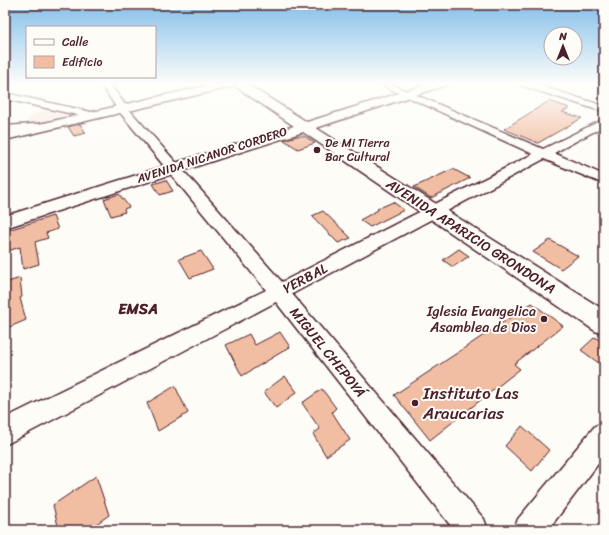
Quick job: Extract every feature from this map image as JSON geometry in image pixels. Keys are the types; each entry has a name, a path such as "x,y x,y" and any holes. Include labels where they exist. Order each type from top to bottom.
{"main road":[{"path":"5,136 122,108"},
{"name":"AVENIDA APARICIO GRONDONA","path":"276,108 431,211 604,323"},
{"name":"AVENIDA NICANOR CORDERO","path":"5,222 361,108"}],"street":[{"path":"59,108 91,115"},
{"name":"MIGUEL CHEPOYÁ","path":"122,108 175,168 279,292 473,530"},
{"path":"438,108 604,180"},
{"name":"YERBAL","path":"5,432 279,292 541,153 604,122"},
{"path":"5,129 49,125"},
{"path":"529,530 604,435"}],"shaded area":[{"path":"47,109 71,114 70,117 64,119 24,125 32,116"}],"building":[{"path":"538,108 570,108 562,112 582,118 538,143 504,129"},
{"path":"80,124 86,133 74,136 68,127"},
{"path":"297,136 304,136 315,143 298,149 284,140"},
{"path":"453,169 470,178 431,198 414,187"},
{"path":"166,180 173,191 160,195 153,184"},
{"path":"119,194 129,207 124,209 125,212 111,216 104,199"},
{"path":"393,202 404,210 370,227 360,220 378,210 377,209"},
{"path":"323,211 351,238 338,243 312,216"},
{"path":"53,216 58,229 46,233 48,238 35,242 39,264 23,269 20,247 5,252 5,231"},
{"path":"550,240 578,256 561,269 533,252"},
{"path":"459,249 469,256 453,267 443,260"},
{"path":"201,251 213,269 190,278 179,259"},
{"path":"20,278 22,297 20,298 26,320 5,329 5,283"},
{"path":"532,303 563,326 514,364 520,369 430,440 394,395"},
{"path":"280,332 290,347 242,376 226,345 249,334 255,345"},
{"path":"595,337 604,343 604,367 581,350"},
{"path":"285,376 297,392 276,408 264,392"},
{"path":"175,386 188,413 158,431 147,403"},
{"path":"322,389 336,408 332,412 350,440 326,456 313,434 320,429 302,403"},
{"path":"522,426 549,450 532,471 505,446"},
{"path":"96,476 109,515 88,530 59,530 53,505"}],"place":[{"name":"De Mi Tierra Bar Cultural","path":"317,150"},
{"name":"Iglesia Evangelica Asamblea de Dios","path":"544,319"},
{"name":"Instituto Las Araucarias","path":"415,403"}],"district":[{"name":"EMSA","path":"138,309"}]}
